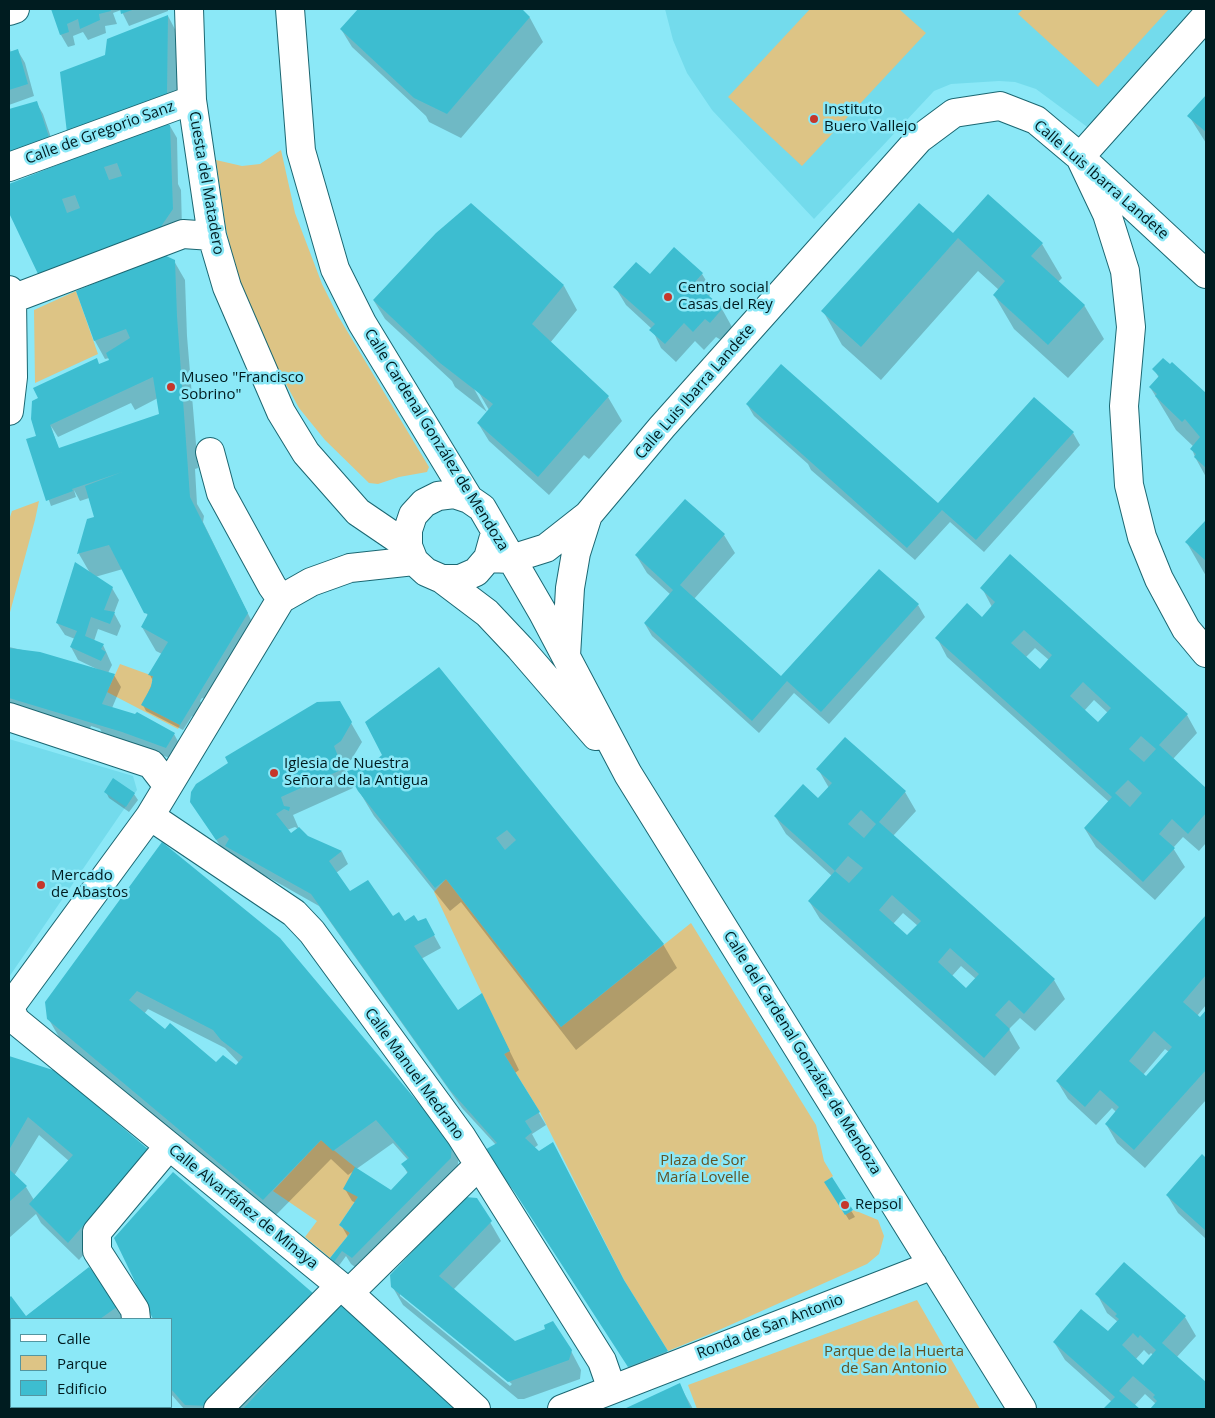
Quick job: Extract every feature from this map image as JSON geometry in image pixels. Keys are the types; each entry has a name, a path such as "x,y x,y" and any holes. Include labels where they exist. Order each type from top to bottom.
{"street":[{"path":"9,11 15,9"},
{"name":"Cuesta del Matadero","path":"189,9 192,100 212,236 226,287 254,355 281,412 306,453 358,512 411,554 426,572 442,579 487,613 520,648 628,774"},
{"name":"Calle Cardenal González de Mendoza","path":"290,9 301,151 335,268 362,323 470,499 482,508 491,524 499,559 566,657 628,774"},
{"path":"1206,16 1080,157 1107,214 1125,271 1131,327 1125,416 1130,485 1142,537 1159,579 1186,629 1206,653"},
{"name":"Calle de Gregorio Sanz","path":"9,167 192,100"},
{"name":"Calle Luis Ibarra Landete","path":"499,559 546,548 588,515 662,427 919,139 954,113 1000,106 1036,120 1080,157 1206,274"},
{"path":"9,411 13,377 10,295 183,234 212,236"},
{"path":"210,452 221,493 281,599"},
{"path":"9,1007 150,816 281,599 311,582 350,568 411,554 408,530 413,515 424,503 438,496 454,494 470,499"},
{"path":"566,657 570,588 576,553 588,515"},
{"path":"442,579 460,579 499,559"},
{"path":"9,717 151,764 168,786"},
{"name":"Calle del Cardenal González de Mendoza","path":"628,774 1022,1409"},
{"name":"Calle Manuel Medrano","path":"150,816 294,913 312,932 461,1136 478,1166 602,1361 609,1381 608,1391"},
{"name":"Calle Alvarfáñez de Minaya","path":"9,1007 15,1020 344,1289 476,1409"},
{"path":"136,1318 135,1310 97,1250 97,1232 169,1146"},
{"path":"218,1409 344,1289 478,1166"},
{"name":"Ronda de San Antonio","path":"562,1409 933,1265"}],"shaded area":[{"name":"Instituto Buero Vallejo","path":"665,9 1200,9 1090,129 1036,89 1015,82 951,84 934,91 814,219 712,110 687,73 673,40"},
{"name":"Mercado de Abastos","path":"9,739 133,776 137,790 9,977"}],"green space":[{"path":"810,9 899,9 926,33 802,166 728,97"},
{"path":"1023,9 1169,9 1098,87 1018,14"},
{"path":"281,150 295,213 322,284 338,316 429,467 427,472 399,477 378,484 369,483 325,440 299,408 261,338 240,286 226,229 216,160 242,166 260,164"},
{"path":"76,291 98,354 35,383 34,310"},
{"path":"39,501 9,616 9,520 12,511"},
{"path":"120,664 153,676 151,687 142,705 180,725 178,729 107,692"},
{"name":"Plaza de Sor María Lovelle","path":"446,879 561,1027 691,923 816,1125 824,1161 833,1176 825,1182 845,1215 854,1210 878,1220 884,1236 879,1254 867,1264 668,1351 624,1280 540,1112 504,1054 509,1051 434,892"},
{"path":"321,1140 355,1167 358,1197 339,1225 350,1233 330,1258 305,1237 317,1221 273,1191"},
{"name":"Parque de la Huerta de San Antonio","path":"917,1300 980,1409 697,1409 688,1385"}],"building":[{"path":"51,9 110,9 111,11 99,14 100,20 80,29 78,19 67,24 69,32 60,35"},
{"path":"120,9 135,9 121,14"},
{"path":"358,9 522,9 530,17 447,114 414,98 340,29"},
{"path":"168,15 167,96 67,133 60,72 105,55 107,39"},
{"path":"18,49 28,84 9,90 9,52"},
{"path":"1206,95 1206,132 1187,116"},
{"path":"37,101 50,140 9,156 9,109"},
{"path":"164,123 170,125 173,209 160,228 39,276 9,213 9,184","holes":["117,163 122,176 109,180 104,167","75,195 80,208 67,213 62,199"]},
{"path":"988,194 1043,243 1031,256 1085,305 1048,345 993,295 1005,281 958,238 861,347 821,311 919,203 953,233"},
{"path":"471,203 564,285 532,324 609,396 538,477 477,423 493,404 440,363 373,300 436,233"},
{"name":"Centro social Casas del Rey","path":"674,247 703,273 694,283 723,308 710,323 705,319 693,332 684,323 665,344 649,330 655,324 613,287 636,262 650,274"},
{"path":"164,255 175,260 177,316 190,497 248,613 180,725 141,705 151,687 153,676 148,675 168,642 141,627 148,614 144,613 109,545 77,554 87,519 94,517 85,486 122,472 72,489 73,491 46,501 26,439 36,436 31,419 32,401 38,398 33,388 97,358 99,364 109,360 106,353 130,338 126,329 94,341 76,291","holes":["153,377 159,414 59,448 50,425"]},
{"path":"1163,358 1170,364 1172,362 1206,393 1206,468 1194,457 1196,454 1190,449 1200,437 1185,419 1182,422 1155,396 1157,394 1149,387 1159,376 1152,369"},
{"path":"781,364 938,503 1034,397 1074,432 976,540 942,510 907,548 746,404"},
{"path":"685,499 725,534 680,585 781,676 879,569 919,604 821,712 787,681 752,721 644,623 673,590 635,555"},
{"path":"1206,522 1206,561 1185,542"},
{"path":"1010,554 1188,714 1159,745 1206,788 1206,813 1188,834 1172,819 1159,834 1175,848 1143,882 1084,828 1112,797 935,638 967,603 982,617 995,602 980,588","holes":["1024,630 1052,655 1040,669 1011,643","1083,682 1111,708 1098,722 1070,696","1141,736 1156,749 1144,762 1129,749","1128,780 1142,793 1130,807 1115,793"]},
{"path":"75,562 113,587 104,610 115,612 110,624 91,617 85,636 104,644 101,649 106,652 101,661 70,647 77,631 56,623"},
{"path":"9,648 40,652 115,674 102,704 135,714 137,712 175,733 166,748 122,732 9,698"},
{"path":"439,667 664,944 561,1027 446,879 435,888 358,791 347,771 370,765 382,755 365,722","holes":["507,830 516,840 505,850 496,838"]},
{"path":"340,701 352,722 341,741 334,746 343,769 281,797 284,806 290,807 289,811 284,809 276,814 291,833 299,827 308,836 342,851 329,861 350,891 368,880 393,916 399,912 405,921 414,915 418,921 426,918 435,935 414,946 458,1010 482,993 510,1051 504,1054 540,1112 525,1121 532,1132 525,1138 539,1151 553,1142 624,1280 668,1351 628,1367 516,1194 503,1176 481,1152 497,1143 450,1090 311,894 225,846 229,839 225,835 216,840 190,802 191,792 196,784 228,763 225,757 317,702"},
{"path":"845,737 906,791 879,822 1055,979 1024,1014 1009,1000 995,1015 1010,1029 984,1058 808,901 835,871 774,816 803,784 818,798 832,783 816,769","holes":["861,810 876,824 864,838 848,824","848,856 863,868 849,883 835,871","892,895 921,921 907,935 879,910","950,948 979,974 966,988 938,962"]},
{"path":"113,778 135,793 126,807 104,792"},
{"path":"162,842 280,938 452,1143 451,1158 352,1258 342,1251 334,1262 330,1258 350,1233 339,1225 358,1197 343,1189 355,1167 391,1190 408,1172 401,1164 409,1158 376,1120 333,1151 321,1140 263,1200 47,1019 45,1002","holes":["137,991 213,1030 221,1040 243,1057 236,1065 223,1055 216,1062 170,1023 165,1029 129,1000"]},
{"path":"1206,915 1206,975 1183,1002 1200,1017 1206,1010 1206,1070 1134,1150 1105,1124 1119,1107 1100,1090 1085,1107 1056,1081","holes":["1154,1031 1172,1047 1146,1076 1129,1061"]},
{"path":"9,1056 56,1071 149,1150 68,1243 29,1204 73,1155 28,1117 9,1150"},
{"path":"1202,1154 1206,1158 1206,1231 1166,1195"},
{"path":"9,1169 27,1186 9,1202"},
{"path":"173,1172 314,1294 210,1406 185,1405 172,1390 172,1318 153,1318 114,1238"},
{"path":"832,1177 853,1210 845,1215 824,1182"},
{"path":"465,1197 477,1198 492,1221 439,1276 515,1341 545,1329 544,1325 553,1321 572,1350 569,1360 508,1382 391,1287 390,1275"},
{"path":"1124,1262 1186,1316 1162,1343 1206,1382 1206,1409 1150,1409 1157,1401 1153,1397 1155,1395 1133,1376 1119,1391 1140,1409 1103,1409 1115,1397 1053,1342 1081,1309 1108,1331 1119,1319 1115,1316 1117,1314 1095,1294","holes":["1133,1333 1138,1338 1140,1335 1156,1350 1143,1365 1122,1345"]},
{"path":"89,1267 121,1304 101,1318 10,1318 10,1408 114,1409 9,1409 9,1298 11,1296 26,1316"},
{"path":"339,1304 424,1374 457,1409 243,1409"},
{"path":"680,1383 691,1409 624,1409"}],"place":[{"name":"Instituto Buero Vallejo","path":"814,119"},
{"name":"Centro social Casas del Rey","path":"668,297"},
{"name":"Museo \"Francisco Sobrino\"","path":"171,387"},
{"name":"Iglesia de Nuestra Señora de la Antigua","path":"274,773"},
{"name":"Mercado de Abastos","path":"41,885"},
{"name":"Repsol","path":"845,1205"}]}
